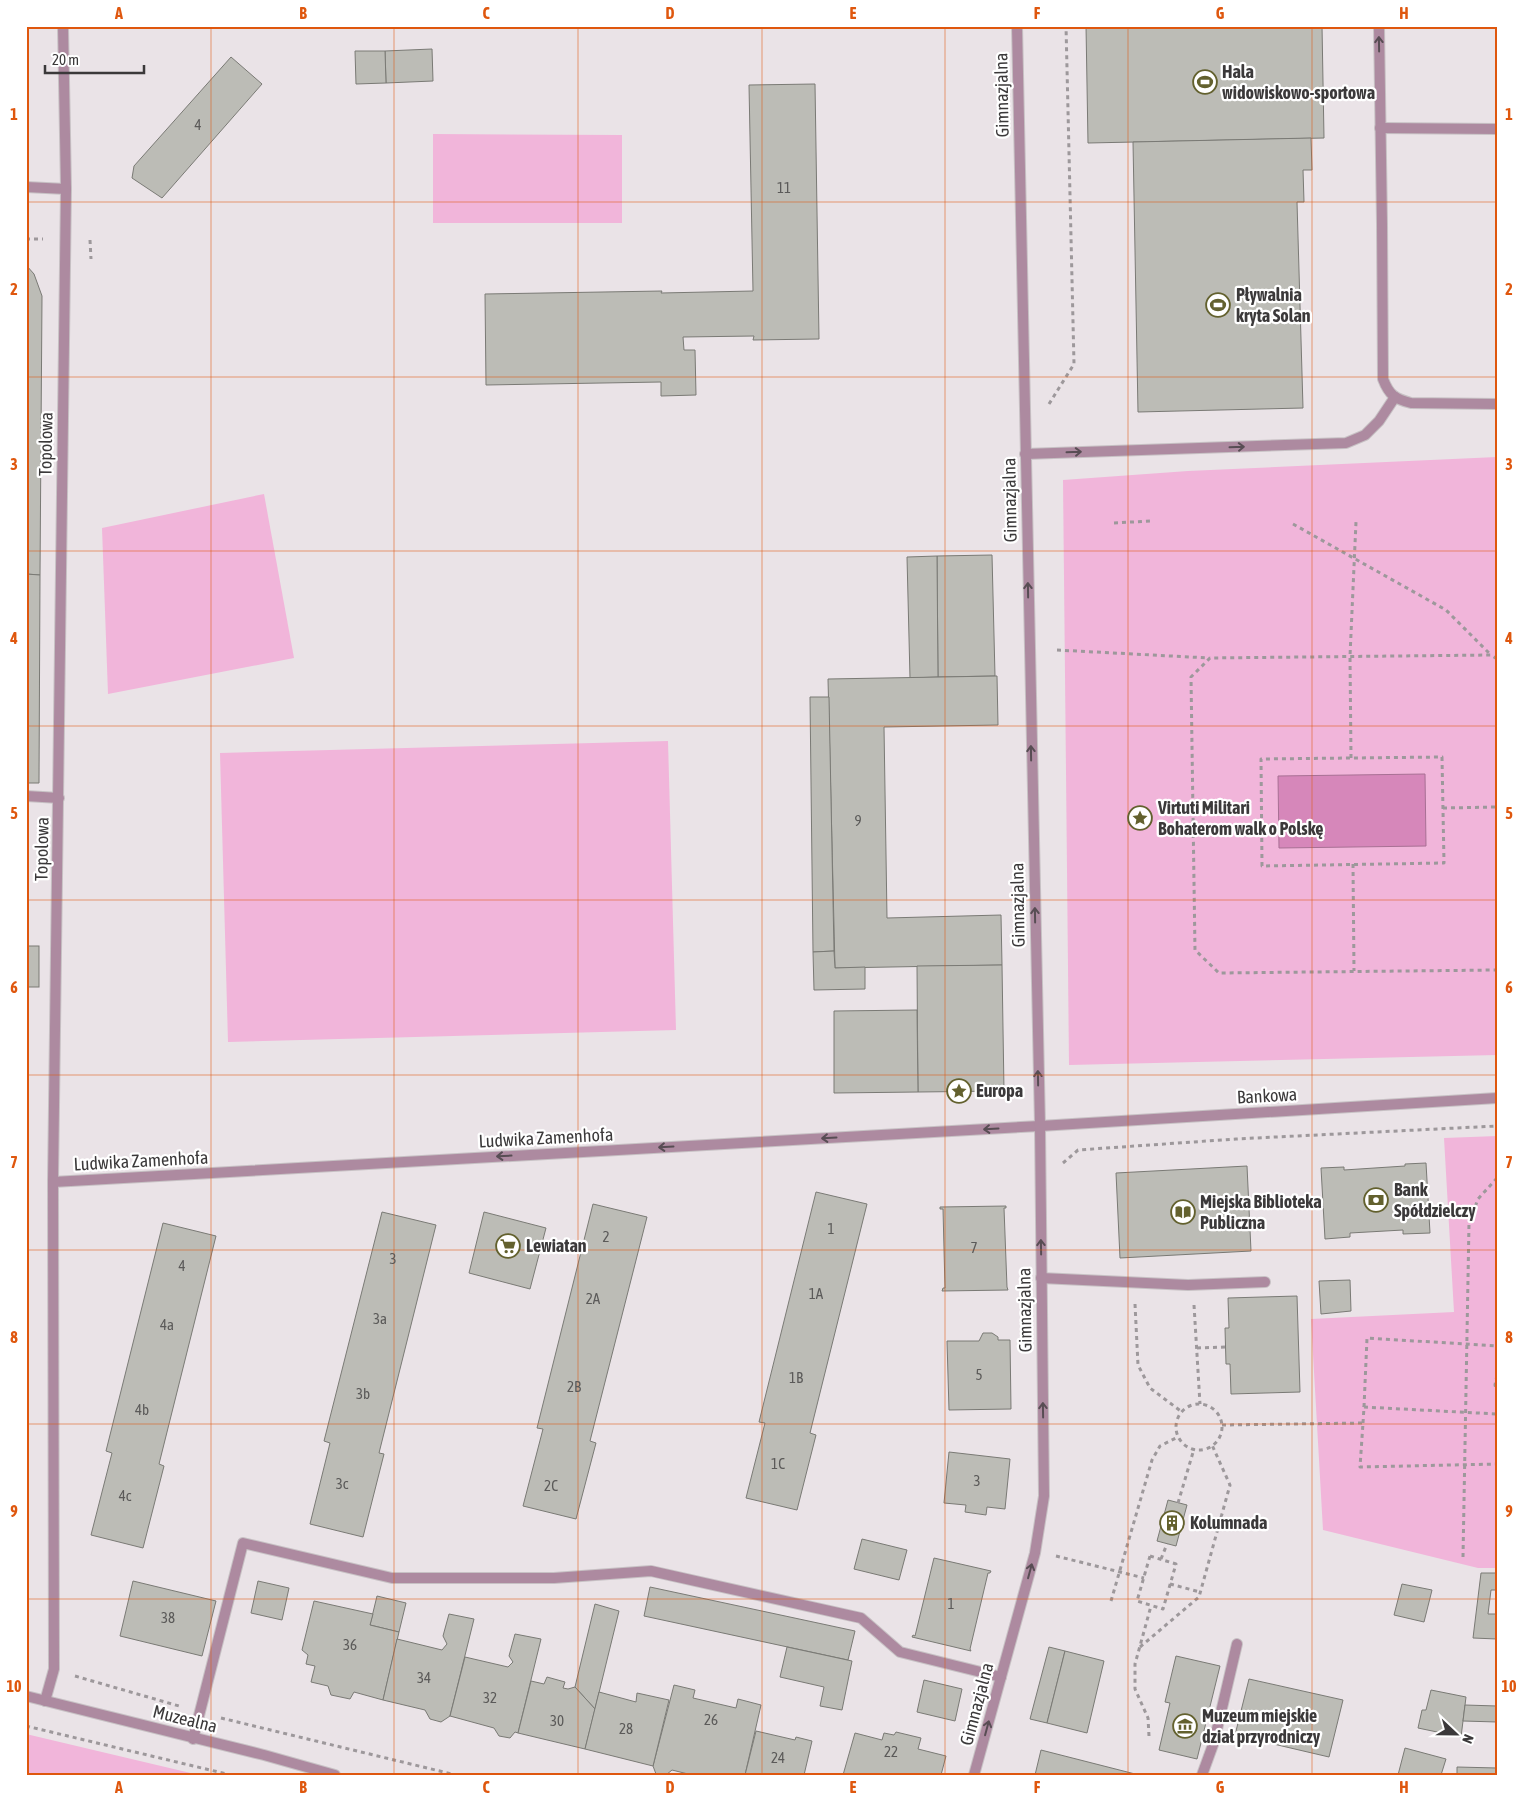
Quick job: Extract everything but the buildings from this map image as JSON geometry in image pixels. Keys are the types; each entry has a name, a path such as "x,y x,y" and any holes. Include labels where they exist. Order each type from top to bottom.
{"street":[{"name":"Topolowa","path":"45,1701 54,1670 54,1182 66,189 63,26"},
{"name":"Gimnazjalna","path":"974,1775 1035,1552 1044,1496 1040,1126 1017,26"},
{"path":"1378,26 1383,379 1387,391 1399,400 1411,403 1497,404"},
{"path":"1380,128 1497,129"},
{"path":"26,188 66,189"},
{"path":"1026,454 1346,443 1365,435 1379,421 1396,397"},
{"path":"26,796 59,798"},
{"name":"Bankowa","path":"1040,1126 1497,1098"},
{"name":"Ludwika Zamenhofa","path":"54,1182 1040,1126"},
{"path":"1041,1278 1193,1285 1265,1282"},
{"path":"193,1738 243,1543 392,1578 554,1578 651,1571 861,1618 900,1652 1001,1677"},
{"path":"1202,1775 1214,1742 1237,1644"},
{"name":"Muzealna","path":"26,1696 264,1754 335,1775"}],"path":[{"path":"1049,404 1074,364 1066,26"},
{"path":"1114,523 1150,521"},
{"path":"1351,758 1350,656 1356,522"},
{"path":"1293,524 1446,610 1497,659"},
{"path":"1057,650 1210,658 1491,655"},
{"path":"1210,658 1191,677 1195,950 1218,973 1497,970"},
{"path":"1442,757 1444,863 1262,866 1261,759 1351,758 1442,757"},
{"path":"1443,808 1497,807"},
{"path":"1353,864 1354,972"},
{"path":"1062,1172 1063,1162 1078,1150 1236,1139 1497,1126"},
{"path":"1463,1558 1469,1223 1478,1199 1497,1178"},
{"path":"1133,1281 1138,1365 1150,1388 1182,1412"},
{"path":"1193,1285 1200,1404"},
{"path":"1497,1346 1367,1338 1360,1467 1497,1464"},
{"path":"1197,1348 1226,1347"},
{"path":"1497,1375 1495,1385 1497,1393"},
{"path":"1200,1404 1211,1407 1216,1412 1222,1425 1217,1440 1212,1445 1204,1449 1194,1449 1182,1443 1176,1429 1176,1421 1190,1405 1200,1404"},
{"path":"1364,1407 1497,1414"},
{"path":"1222,1425 1363,1422"},
{"path":"1111,1601 1152,1460 1160,1446 1178,1436"},
{"path":"1140,1647 1199,1597 1230,1485 1212,1445"},
{"path":"1178,1503 1194,1449"},
{"path":"1161,1560 1166,1544"},
{"path":"1053,1555 1144,1578"},
{"path":"1150,1556 1161,1560 1176,1564 1163,1609 1137,1601 1150,1556"},
{"path":"1170,1584 1200,1592"},
{"path":"1149,1736 1148,1718 1135,1689 1135,1664 1151,1606"},
{"path":"54,1670 200,1712 456,1775"},
{"path":"26,1726 231,1775"}],"shaded area":[{"path":"433,134 622,135 622,223 433,223"},
{"path":"1497,457 1497,1055 1069,1065 1063,480 1188,471"},
{"path":"264,494 294,658 108,694 102,528"},
{"path":"668,741 676,1030 228,1042 220,753"},
{"path":"1425,774 1426,846 1279,848 1278,776"},
{"path":"1497,1136 1497,1568 1478,1568 1323,1530 1311,1319 1454,1312 1444,1138"},
{"path":"26,1734 199,1775 26,1775"}],"place":[{"name":"Hala widowiskowo-sportowa","path":"1205,82"},
{"name":"Pływalnia kryta Solan","path":"1218,305"},
{"name":"Virtuti Militari Bohaterom walk o Polskę","path":"1140,818"},
{"name":"Europa","path":"959,1091"},
{"name":"Bank Spółdzielczy","path":"1376,1200"},
{"name":"Miejska Biblioteka Publiczna","path":"1183,1212"},
{"name":"Lewiatan","path":"508,1246"},
{"name":"Kolumnada","path":"1172,1523"},
{"name":"Muzeum miejskie dział przyrodniczy","path":"1185,1726"}]}
